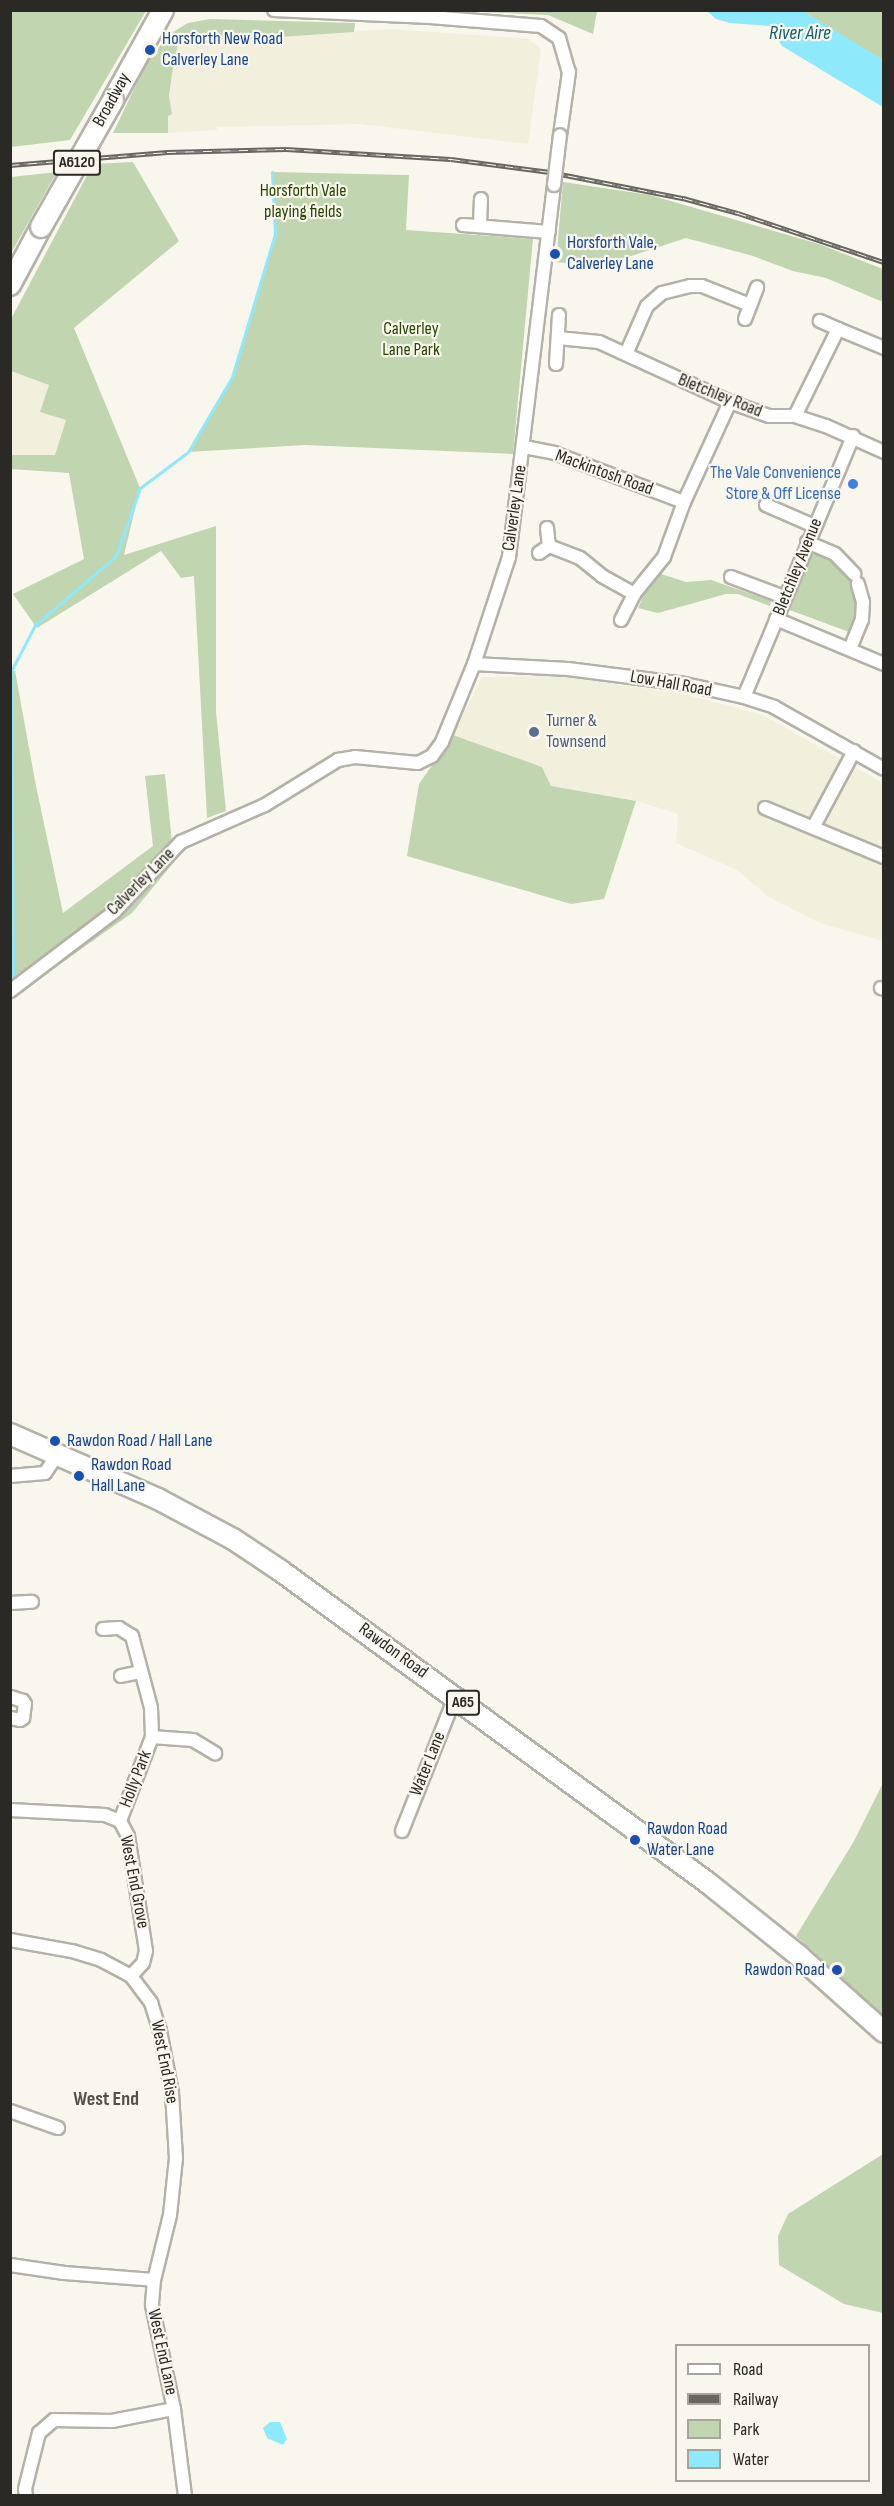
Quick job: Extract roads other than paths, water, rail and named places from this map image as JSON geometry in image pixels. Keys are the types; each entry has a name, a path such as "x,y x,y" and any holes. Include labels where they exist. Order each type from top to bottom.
{"main road":[{"name":"Broadway","path":"10,285 163,10"},
{"name":"Rawdon Road","path":"10,1434 158,1499 232,1539 330,1605 708,1883 799,1956 884,2032"}],"street":[{"name":"Calverley Lane","path":"10,991 114,912 181,842 264,805 338,760 355,757 418,763 432,756 442,742 474,664 509,557 569,72 559,39 541,26 430,17 274,10"},
{"path":"480,226 481,199"},
{"path":"463,225 549,232"},
{"path":"626,354 647,306 662,293 690,286 702,286 750,305"},
{"path":"745,319 757,286"},
{"path":"556,364 559,315"},
{"path":"820,321 884,348"},
{"path":"795,416 838,328"},
{"name":"Bletchley Road","path":"558,338 599,342 730,402 769,416 795,416 853,436 884,452"},
{"path":"621,620 634,594 664,557 684,502 730,402"},
{"name":"Bletchley Avenue","path":"744,698 784,597 853,436"},
{"name":"Mackintosh Road","path":"524,447 554,453 684,502"},
{"path":"766,505 814,526"},
{"path":"547,528 544,549 580,558 602,576 634,594"},
{"path":"807,542 835,554 856,579 863,602 862,621 850,649"},
{"path":"731,577 784,597"},
{"path":"776,619 884,664"},
{"name":"Low Hall Road","path":"474,664 568,669 685,684 744,698 774,707 884,770"},
{"path":"814,826 854,751"},
{"path":"765,808 814,826 884,857"},
{"path":"10,1476 45,1473 58,1454"},
{"path":"10,1603 32,1602"},
{"name":"Holly Park","path":"103,1629 119,1628 129,1632 151,1707 152,1737 120,1821"},
{"path":"121,1676 140,1672"},
{"path":"10,1718 20,1720 26,1704 11,1697"},
{"name":"Water Lane","path":"402,1831 455,1697"},
{"name":"Holly Park","path":"152,1737 193,1740 215,1753"},
{"name":"West End Grove","path":"10,1810 105,1815 120,1821 128,1836 146,1951 144,1963 130,1976"},
{"name":"West End Rise","path":"10,1940 72,1951 101,1960 130,1976 154,2012 172,2093 176,2157 170,2215 154,2280"},
{"path":"10,2111 58,2128"},
{"path":"10,2265 64,2273 154,2280"},
{"name":"West End Lane","path":"154,2280 152,2305 174,2409 185,2496"},
{"path":"26,2496 25,2489 39,2433 54,2420 112,2421 174,2409"}],"water":[{"name":"River Aire","path":"707,11 803,11 883,60 883,107 782,46 770,26 730,23 716,19"},
{"path":"270,2422 280,2422 287,2439 283,2445 267,2438 263,2428"}],"waterway":[{"path":"10,978 13,977 11,671 35,625 116,556 140,488 188,452 232,377 275,234 272,172"}],"railway":[{"path":"10,165 167,152 286,149 451,159 550,172 683,198 738,213 884,262"}],"place":[{"name":"Horsforth New Road Calverley Lane","path":"150,50"},
{"name":"Horsforth Vale, Calverley Lane","path":"555,254"},
{"name":"The Vale Convenience Store & Off License","path":"853,484"},
{"name":"Turner & Townsend","path":"534,732"},
{"name":"Rawdon Road / Hall Lane","path":"55,1441"},
{"name":"Rawdon Road Hall Lane","path":"79,1476"},
{"name":"Rawdon Road Water Lane","path":"635,1840"},
{"name":"Rawdon Road","path":"837,1970"}],"district":[{"name":"West End","path":"106,2099"}],"park label":[{"name":"Horsforth Vale playing fields","path":"303,202"},
{"name":"Calverley Lane Park","path":"411,340"}]}
